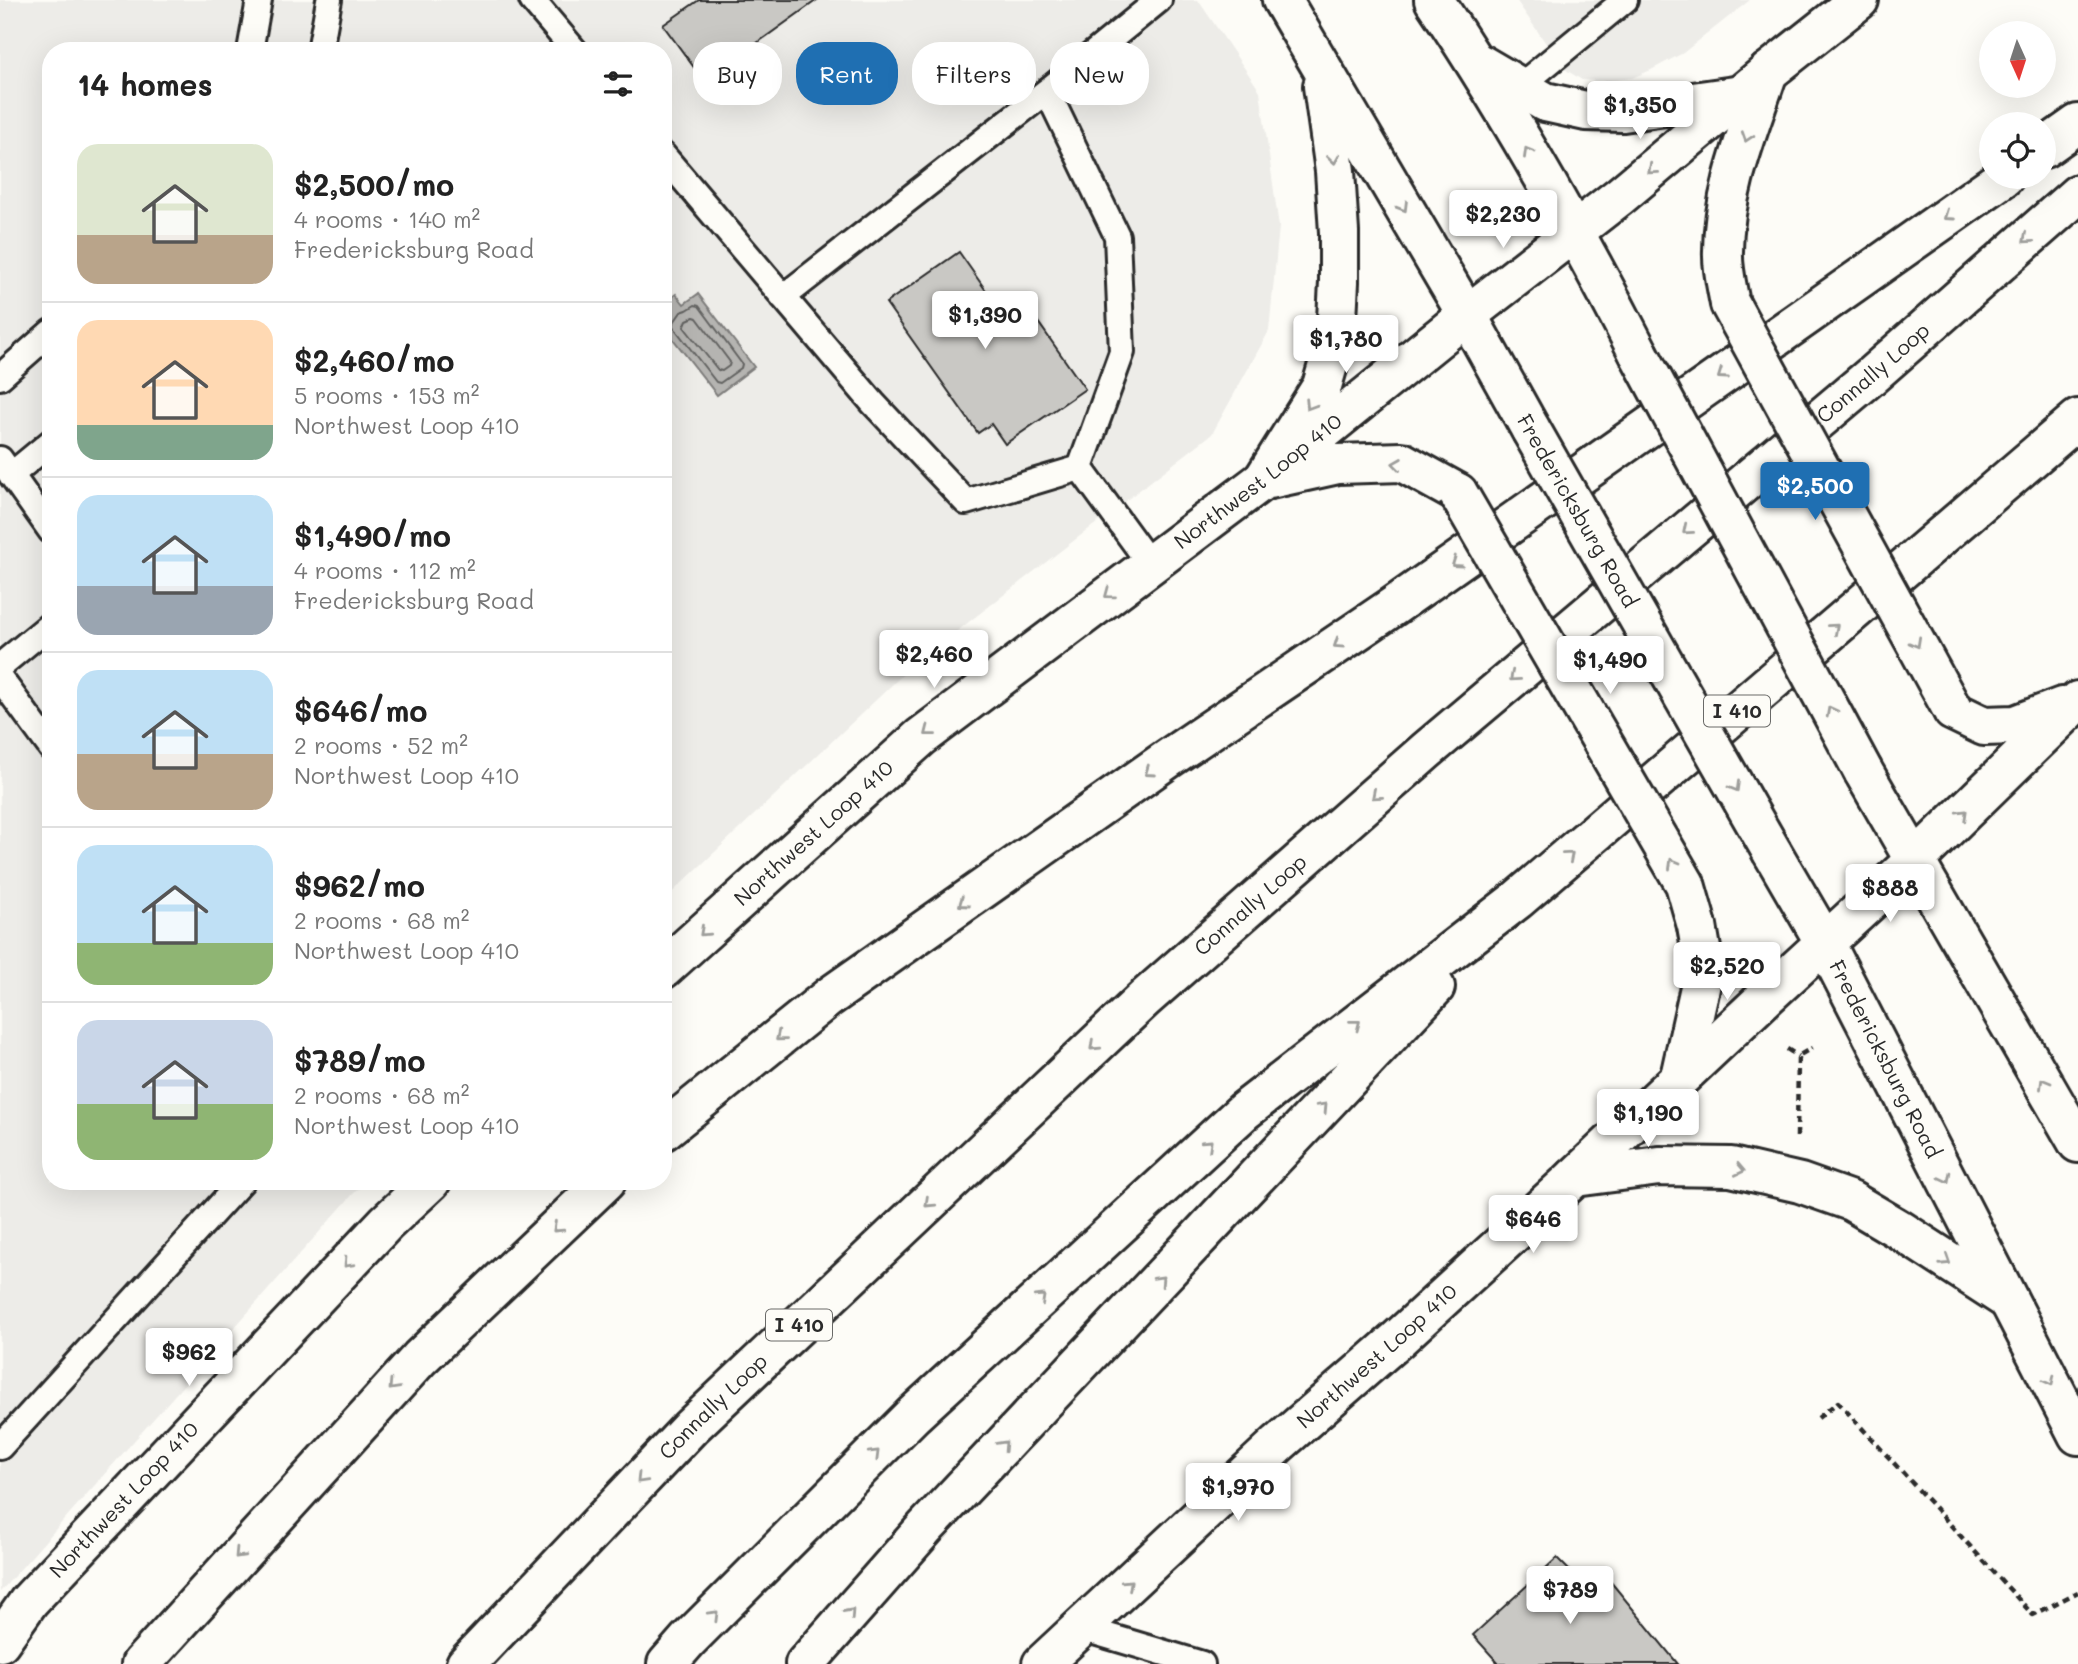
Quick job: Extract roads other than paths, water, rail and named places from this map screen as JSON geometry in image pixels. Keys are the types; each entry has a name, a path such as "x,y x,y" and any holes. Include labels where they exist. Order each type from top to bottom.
{"main road":[{"name":"Fredericksburg Road","path":"1282,0 1467,315 1825,943 2078,1435"},
{"path":"1434,0 1476,62 1575,232 1863,771 2078,1143"},
{"name":"Northwest Loop 410","path":"672,961 921,737 1263,480 1467,315 1575,232 1859,0"},
{"path":"1476,62 1545,102 1586,111 1623,112 1755,84 1726,213 1723,253 1730,304 1953,710 1984,726 2015,725 2078,701"},
{"path":"1263,480 1322,386 1336,337 1339,270 1335,171 1321,67"},
{"path":"2056,140 2078,124"},
{"path":"672,1124 829,997 1168,758 1394,606 1987,189"},
{"name":"Connally Loop","path":"466,1664 691,1427 1144,999 1427,750 1871,376 2078,194"},
{"name":"I 410","path":"667,1664 914,1415 1244,1111 1517,900 2078,419"},
{"path":"1263,480 1338,464 1402,462 1458,493 1685,884 1701,949 1701,983 1680,1077"},
{"name":"Northwest Loop 410","path":"1042,1664 1279,1443 1397,1340 1575,1177 1914,861 2078,701"},
{"path":"804,1664 925,1528 1517,900"},
{"path":"1575,1177 1659,1166 1731,1167 1800,1183 1851,1201 2008,1300"},
{"name":"Northwest Loop 410","path":"0,1643 29,1601 386,1223 421,1190"},
{"path":"141,1664 420,1357 596,1190"}],"lane":[{"path":"252,42 259,0"},
{"path":"322,42 329,0"},
{"path":"532,0 567,42"},
{"path":"783,297 1048,91 1159,0"},
{"path":"1518,88 1626,0"},
{"path":"1048,91 1117,236 1122,352 1080,468"},
{"path":"672,166 873,403 966,502 1080,468"},
{"path":"0,377 42,340"},
{"path":"42,447 5,467 42,518"},
{"path":"1080,468 1150,564"},
{"path":"0,666 42,631"},
{"path":"0,678 42,736"},
{"path":"0,1447 234,1190"},
{"path":"386,1223 397,1190"},
{"path":"1081,1628 1202,1664"}],"water":[{"path":"676,294 684,304 698,294 754,367 717,395 672,338 672,297"}]}
